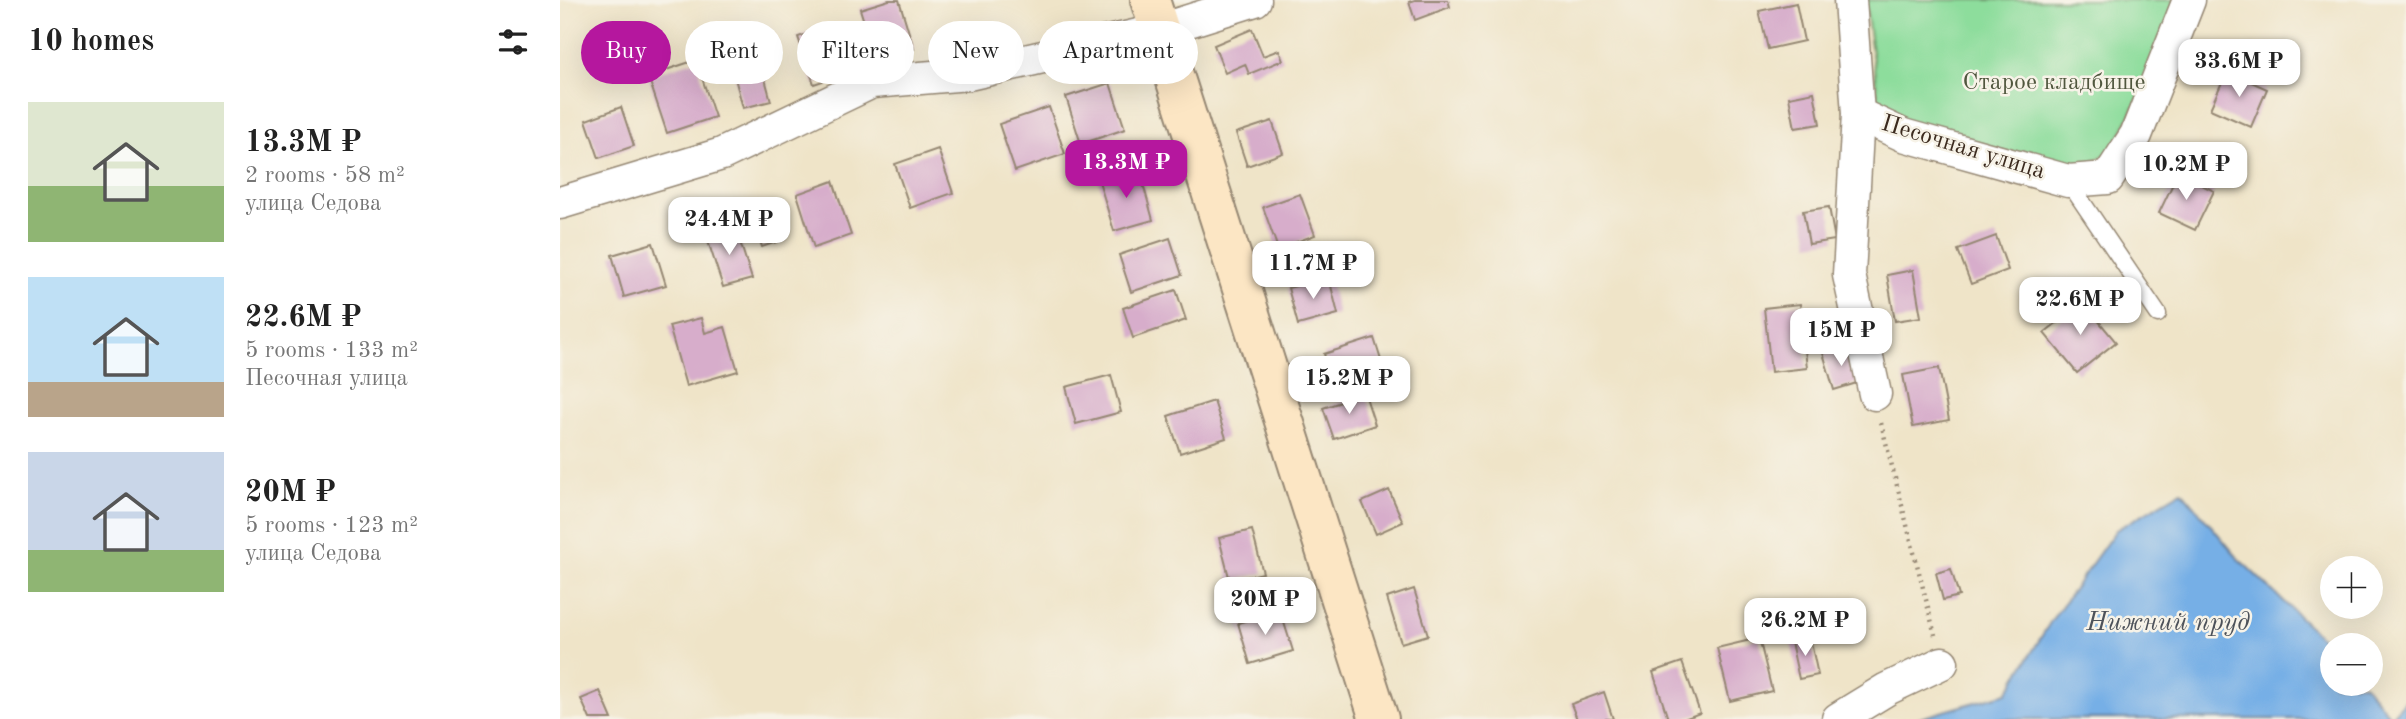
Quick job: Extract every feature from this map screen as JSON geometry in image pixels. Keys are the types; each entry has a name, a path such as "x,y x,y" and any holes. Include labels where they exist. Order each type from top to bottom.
{"main road":[{"path":"1155,15 1379,719"}],"street":[{"path":"560,203 722,154 872,82 969,75 1155,15 1255,0"},
{"path":"1850,0 1858,114 1849,275 1875,394"},
{"name":"Песочная улица","path":"1858,114 1903,135 2068,181 2108,178 2136,135 2189,0"},
{"path":"1838,719 1888,689 1942,663"}],"lane":[{"name":"Песочная улица","path":"2068,181 2158,314"}],"path":[{"path":"1875,394 1942,663"}],"green space":[{"name":"Старое кладбище","path":"1865,0 2186,0 2113,151 2071,173 1893,121 1879,106"}],"water":[{"name":"Нижний пруд","path":"2182,491 2238,558 2320,637 2320,696 2374,696 2391,717 2406,700 2406,719 1917,719 2007,693 2051,621 2116,530"}],"building":[{"path":"889,0 899,0 905,21 864,21 860,9"},
{"path":"1448,0 1450,7 1415,20 1409,2"},
{"path":"1796,3 1804,41 1768,49 1759,11"},
{"path":"1252,29 1263,56 1279,50 1283,60 1249,74 1245,64 1225,73 1214,45"},
{"path":"685,64 685,84 704,84 715,117 667,133 651,84 671,84 671,68"},
{"path":"2227,71 2267,89 2251,127 2210,109"},
{"path":"737,84 766,84 771,101 743,108"},
{"path":"1110,84 1125,129 1081,144 1066,97"},
{"path":"1814,92 1820,124 1795,128 1789,97"},
{"path":"621,107 634,146 599,158 586,120"},
{"path":"1049,107 1065,154 1015,171 999,124"},
{"path":"1272,121 1283,153 1247,166 1236,133"},
{"path":"938,149 953,193 910,208 895,164"},
{"path":"1139,169 1153,220 1114,231 1099,181"},
{"path":"2178,173 2214,191 2195,230 2159,213"},
{"path":"833,181 851,235 814,248 797,194"},
{"path":"1300,194 1315,235 1278,249 1263,207"},
{"path":"1829,207 1835,240 1809,244 1803,211"},
{"path":"777,211 785,239 762,247 753,219"},
{"path":"735,226 752,279 723,287 706,235"},
{"path":"1996,236 2008,270 1971,284 1958,250"},
{"path":"1170,238 1182,275 1131,292 1119,255"},
{"path":"653,243 666,285 624,297 612,255"},
{"path":"1913,270 1921,317 1895,321 1887,275"},
{"path":"1329,278 1338,314 1298,325 1288,288"},
{"path":"1176,290 1186,320 1133,338 1123,308"},
{"path":"2083,302 2116,342 2077,373 2044,333"},
{"path":"1800,304 1807,368 1771,372 1764,308"},
{"path":"701,318 705,333 725,327 738,371 686,386 669,326"},
{"path":"1374,338 1386,376 1336,392 1324,354"},
{"path":"1849,346 1860,382 1834,390 1823,353"},
{"path":"1939,368 1949,420 1913,427 1903,375"},
{"path":"1111,375 1121,412 1076,424 1066,387"},
{"path":"1365,394 1375,425 1334,439 1323,408"},
{"path":"1214,401 1226,438 1180,453 1168,416"},
{"path":"1389,490 1403,522 1376,534 1362,502"},
{"path":"1252,530 1263,573 1230,581 1219,538"},
{"path":"1951,569 1959,596 1943,600 1936,573"},
{"path":"1414,589 1428,635 1401,643 1387,598"},
{"path":"1280,610 1293,651 1250,664 1238,623"},
{"path":"1759,638 1772,691 1730,701 1717,648"},
{"path":"1810,638 1818,675 1799,679 1791,642"},
{"path":"1682,662 1700,713 1684,719 1668,719 1653,672"},
{"path":"600,691 612,719 590,719 581,699"},
{"path":"1604,692 1613,719 1577,719 1571,704"}]}
